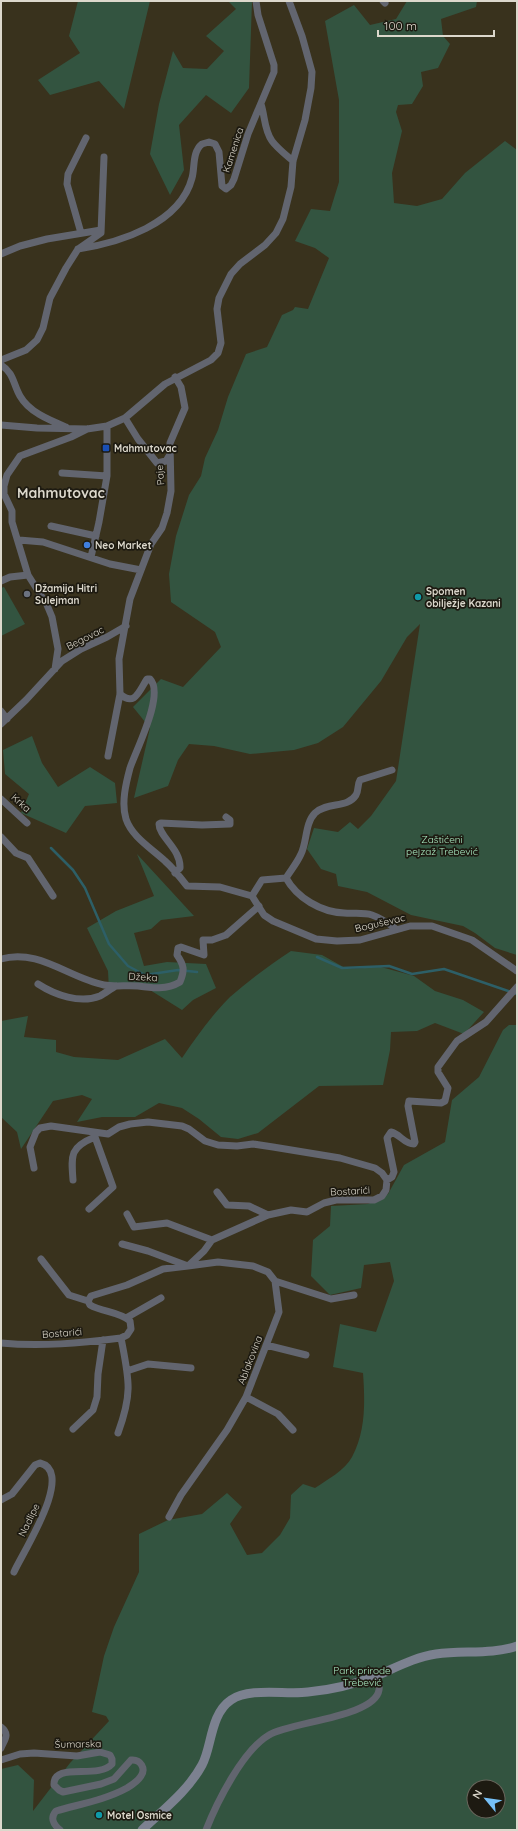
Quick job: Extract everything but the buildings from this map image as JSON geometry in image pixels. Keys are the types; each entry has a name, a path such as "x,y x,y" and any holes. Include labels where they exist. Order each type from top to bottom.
{"main road":[{"path":"142,1830 179,1795 202,1765 218,1716 230,1700 245,1694 308,1692 341,1687 376,1676 417,1659 436,1654 502,1651 517,1646"}],"street":[{"name":"Kamenica","path":"78,249 125,239 148,227 179,204 192,178 196,151 202,144 209,142 217,147 220,182 223,188 228,188 234,179 248,134 273,76 274,66 258,14 256,1"},
{"path":"1,425 37,428 87,429 107,426 125,418 153,393 175,377 211,360 218,353 221,343 218,309 219,298 231,274 240,264 265,245 276,233 284,219 291,187 293,161 305,120 311,88 312,72 302,36 289,1"},
{"path":"261,104 266,128 272,142 293,161"},
{"path":"81,233 67,184 68,174 86,138"},
{"path":"1,360 26,350 37,340 43,328 50,298 78,249 98,235 101,230 104,157"},
{"path":"1,254 20,246 101,230"},
{"path":"1,365 9,370 19,395 26,405 49,420 68,428"},
{"name":"Paje","path":"108,756 120,694 118,659 126,626 130,599 150,544 162,528 167,513 171,491 169,456 170,442 185,408 181,387 175,377"},
{"path":"125,418 138,439 157,463 166,461 169,456"},
{"path":"91,557 107,476 107,426"},
{"path":"55,669 58,649 52,617 47,605 28,575 12,522 12,512 3,491 7,475 20,456 71,437 87,429"},
{"path":"62,473 107,476"},
{"path":"51,526 96,536"},
{"path":"18,540 43,542 110,564 141,570"},
{"path":"1,581 10,577 28,575"},
{"name":"Begovac","path":"4,721 55,669 72,654 116,633 126,626"},
{"path":"120,694 126,699 130,699 138,694 147,680 150,679 153,684 154,691 150,716 130,768 124,803 126,819 135,834 170,867 187,886 220,888 252,896 262,880 286,878"},
{"path":"1,711 4,721"},
{"path":"286,878 302,853 310,822 315,814 331,805 344,804 351,801 357,794 360,780 371,775 392,770"},
{"name":"Krka","path":"1,799 27,823"},
{"path":"175,873 180,868 179,860 174,849 159,829 159,824 230,824 230,820 226,818"},
{"path":"1,837 16,853 28,858 53,896"},
{"path":"286,878 295,890 320,908 332,912 370,914 381,918 396,929"},
{"name":"Boguševac","path":"252,896 264,915 273,921 316,939 360,940 410,926 432,926 472,940 517,971"},
{"name":"Džeka","path":"1,959 17,956 34,959 58,966 105,986 159,988 170,986 180,982 184,971 177,955 178,948 181,947 204,955 204,939 212,940 226,935 259,906"},
{"path":"38,984 55,993 70,998 85,1000 100,996 116,986"},
{"name":"Bostarići","path":"188,1266 204,1251 212,1240 268,1215 291,1210 307,1212 324,1203 336,1200 374,1200 382,1196 386,1190 387,1180 392,1177 394,1172 386,1138 388,1134 391,1132 396,1134 410,1144 415,1142 409,1112 409,1102 441,1103 445,1101 448,1088 438,1072 438,1067 457,1041 486,1022 517,987"},
{"path":"34,1168 30,1147 36,1132 40,1128 50,1126 94,1134 108,1134 119,1127 148,1122 175,1125 189,1129 205,1141 218,1145 237,1146 253,1144 312,1152 375,1168 382,1173 387,1180"},
{"path":"73,1180 71,1158 74,1151 80,1143 94,1134"},
{"path":"89,1209 113,1187 94,1134"},
{"path":"217,1192 227,1205 249,1206 268,1215"},
{"path":"127,1214 134,1227 167,1223 212,1240"},
{"path":"122,1244 148,1251 188,1266"},
{"path":"41,1259 69,1295 88,1301 94,1307 126,1318 131,1324 131,1329 127,1335 120,1338 127,1371 129,1395 125,1414 118,1433"},
{"path":"88,1301 89,1298 95,1294 127,1285 163,1269 218,1262 253,1266 268,1272 275,1281 331,1299 354,1295"},
{"name":"Ablakovina","path":"169,1517 181,1495 227,1430 246,1397 279,1312 275,1281"},
{"path":"126,1318 161,1298"},
{"name":"Bostarići","path":"2,1343 19,1345 54,1345 120,1338"},
{"path":"73,1429 93,1410 97,1397 98,1374 103,1340"},
{"path":"266,1345 306,1355"},
{"path":"127,1371 148,1364 191,1368"},
{"path":"246,1397 278,1414 293,1430"},
{"name":"Nadlipe","path":"1,1500 12,1494 35,1465 40,1463 48,1467 52,1474 50,1494 46,1508 39,1526 14,1572"},
{"path":"206,1830 214,1810 229,1784 257,1743 270,1734 340,1716 362,1707 374,1699 379,1692 376,1676"},
{"path":"1,1727 6,1731 7,1735 1,1748"},
{"name":"Šumarska","path":"1,1760 20,1754 34,1753 77,1756 100,1752 110,1755 112,1764 103,1770 87,1772 67,1771 58,1774 54,1780 54,1785 63,1792 100,1784 114,1779 131,1760 138,1761 142,1765 143,1770 141,1777 128,1787 101,1799 56,1811 52,1819 60,1830"}],"green space":[{"path":"78,1 150,1 124,109 99,81 50,95 38,80 80,53 69,36"},
{"path":"228,1 252,1 249,88 231,113 206,95 179,125 184,170 170,195 150,154 159,104 173,51 183,68 207,69 224,51 206,36 236,9"},
{"name":"Zaštićeni pejzaž Trebević","path":"407,1 477,1 476,7 441,19 443,36 450,44 438,68 421,72 423,86 412,104 398,105 396,112 402,131 392,173 394,203 417,206 442,199 465,173 505,141 517,150 517,955 495,948 463,926 411,915 367,892 338,886 336,874 321,869 307,849 314,828 338,832 350,822 358,829 371,816 396,781 420,624 407,637 381,681 343,727 318,743 294,750 250,754 214,746 189,744 178,760 168,786 134,798 150,728 133,707 161,679 183,687 221,647 215,632 171,602 169,574 176,536 189,495 201,476 205,458 218,430 228,397 246,354 267,347 282,315 293,310 295,307 308,309 329,258 315,248 295,241 311,209 330,211 339,182 339,100 325,21 354,5 370,25 396,19"},
{"path":"4,587 25,624 1,636 1,588"},
{"path":"32,736 42,763 58,787 90,767 115,783 117,803 85,806 66,833 21,813 29,794 5,774 3,750"},
{"path":"137,854 194,916 161,920 151,929 134,933 144,966 167,962 206,964 216,988 193,1000 182,1010 142,985 109,990 108,971 87,928 116,911 154,896"},
{"path":"291,951 322,955 347,969 381,967 414,976 435,991 463,1000 484,1012 464,1034 435,1023 417,1031 391,1032 390,1050 383,1085 319,1086 258,1133 238,1139 221,1137 199,1119 182,1108 159,1103 135,1117 102,1117 77,1122 92,1099 82,1095 53,1101 21,1149 17,1132 1,1117 1,1021 28,1016 24,1037 56,1040 56,1052 74,1057 118,1060 165,1039 182,1058 205,1026 230,997"},
{"name":"Park prirode Trebević","path":"509,1025 517,1025 517,1830 1,1830 1,1769 18,1765 34,1780 33,1811 70,1763 109,1721 106,1716 92,1712 104,1656 114,1627 139,1572 139,1534 168,1520 202,1514 227,1493 242,1507 230,1524 247,1555 262,1553 280,1535 290,1518 291,1495 303,1484 315,1488 349,1462 357,1447 364,1416 363,1373 333,1367 340,1324 376,1332 394,1281 390,1262 364,1265 361,1288 330,1295 311,1276 313,1240 330,1226 331,1206 368,1204 388,1194 404,1165 445,1142 452,1100 479,1077 503,1030"}],"waterway":[{"path":"51,848 73,870 85,888 109,944 128,966 145,975 178,970 197,972"},
{"path":"317,957 342,968 389,966 412,974 444,969 517,994"}],"place":[{"name":"Mahmutovac","path":"106,448"},
{"name":"Neo Market","path":"87,545"},
{"name":"Džamija Hitri Sulejman","path":"27,594"},
{"name":"Spomen obilježje Kazani","path":"418,597"},
{"name":"Motel Osmice","path":"99,1815"}],"district":[{"name":"Mahmutovac","path":"61,493"}]}
